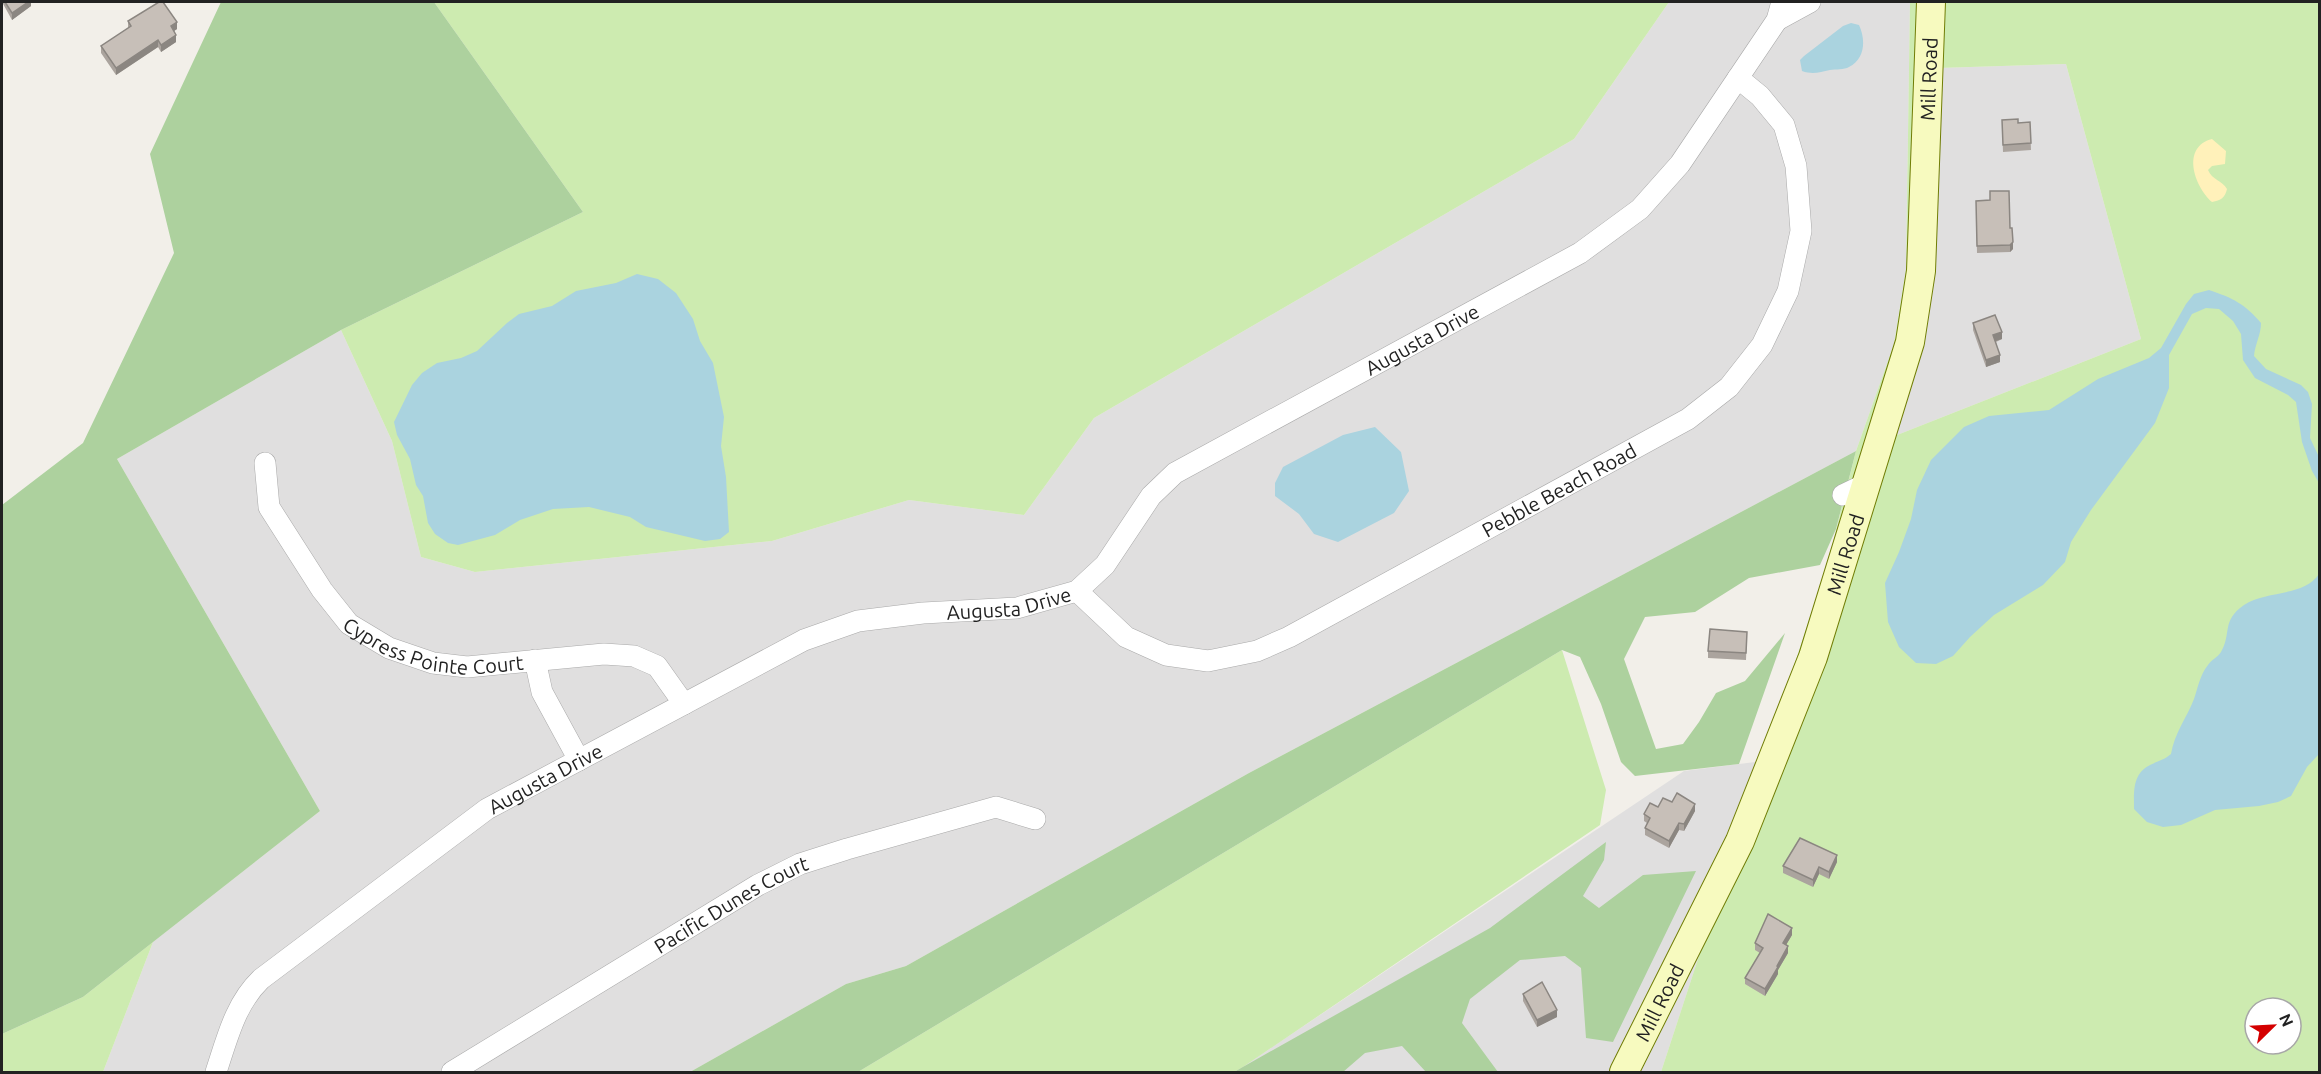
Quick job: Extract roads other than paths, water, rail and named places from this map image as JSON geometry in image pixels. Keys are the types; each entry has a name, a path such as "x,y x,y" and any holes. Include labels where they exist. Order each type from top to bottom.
{"main road":[{"name":"Mill Road","path":"1624,1072 1744,831 1813,657 1856,489 1910,342 1921,271 1931,2"}],"street":[{"name":"Augusta Drive","path":"216,1072 239,1007 249,991 261,979 488,809 804,640 858,621 923,613 1017,608 1077,591 1105,565 1151,496 1176,473 1580,253 1640,209 1680,164 1780,11 1810,2"},
{"name":"Pebble Beach Road","path":"1077,591 1126,637 1166,655 1208,661 1257,651 1289,637 1688,419 1729,387 1762,345 1788,291 1801,231 1796,166 1784,125 1760,96 1738,78"},
{"name":"Cypress Pointe Court","path":"265,463 269,507 322,590 349,624 388,648 433,663 466,667 604,654 634,656 657,666 684,704"},
{"path":"535,660 542,692 579,760"},
{"name":"Pacific Dunes Court","path":"452,1072 758,885 800,864 996,807 1035,819"}],"water":[{"path":"1851,23 1859,25 1863,37 1863,49 1854,64 1845,69 1816,73 1802,71 1800,60 1804,56 1843,26"},
{"path":"637,274 658,279 676,293 693,319 700,341 713,363 724,417 721,446 726,477 729,532 720,539 705,541 646,527 630,517 589,507 553,509 520,520 495,535 458,545 448,543 435,534 428,523 423,496 416,485 410,459 397,435 394,422 412,385 422,373 437,363 461,358 477,351 519,314 552,306 576,291 616,283"},
{"path":"2209,290 2238,302 2255,316 2261,323 2254,356 2266,369 2301,385 2308,392 2312,404 2310,438 2319,457 2319,483 2312,471 2302,442 2296,402 2288,395 2255,378 2243,360 2241,334 2233,321 2219,309 2206,308 2192,314 2169,355 2169,388 2155,423 2091,510 2071,542 2065,562 2043,585 1994,615 1953,656 1936,664 1916,663 1899,647 1888,622 1885,583 1911,519 1917,490 1931,460 1964,427 1989,416 2049,410 2098,379 2149,358 2161,348 2194,294"},
{"path":"1375,427 1401,452 1409,491 1394,513 1338,542 1314,534 1299,514 1275,496 1275,483 1283,467 1343,435"},
{"path":"2319,574 2319,754 2307,767 2291,796 2278,802 2259,806 2215,810 2181,825 2163,827 2147,822 2134,809 2134,790 2137,778 2144,769 2171,754 2203,673 2209,663 2220,654 2224,645 2232,616 2253,600 2294,590 2312,581"}]}
